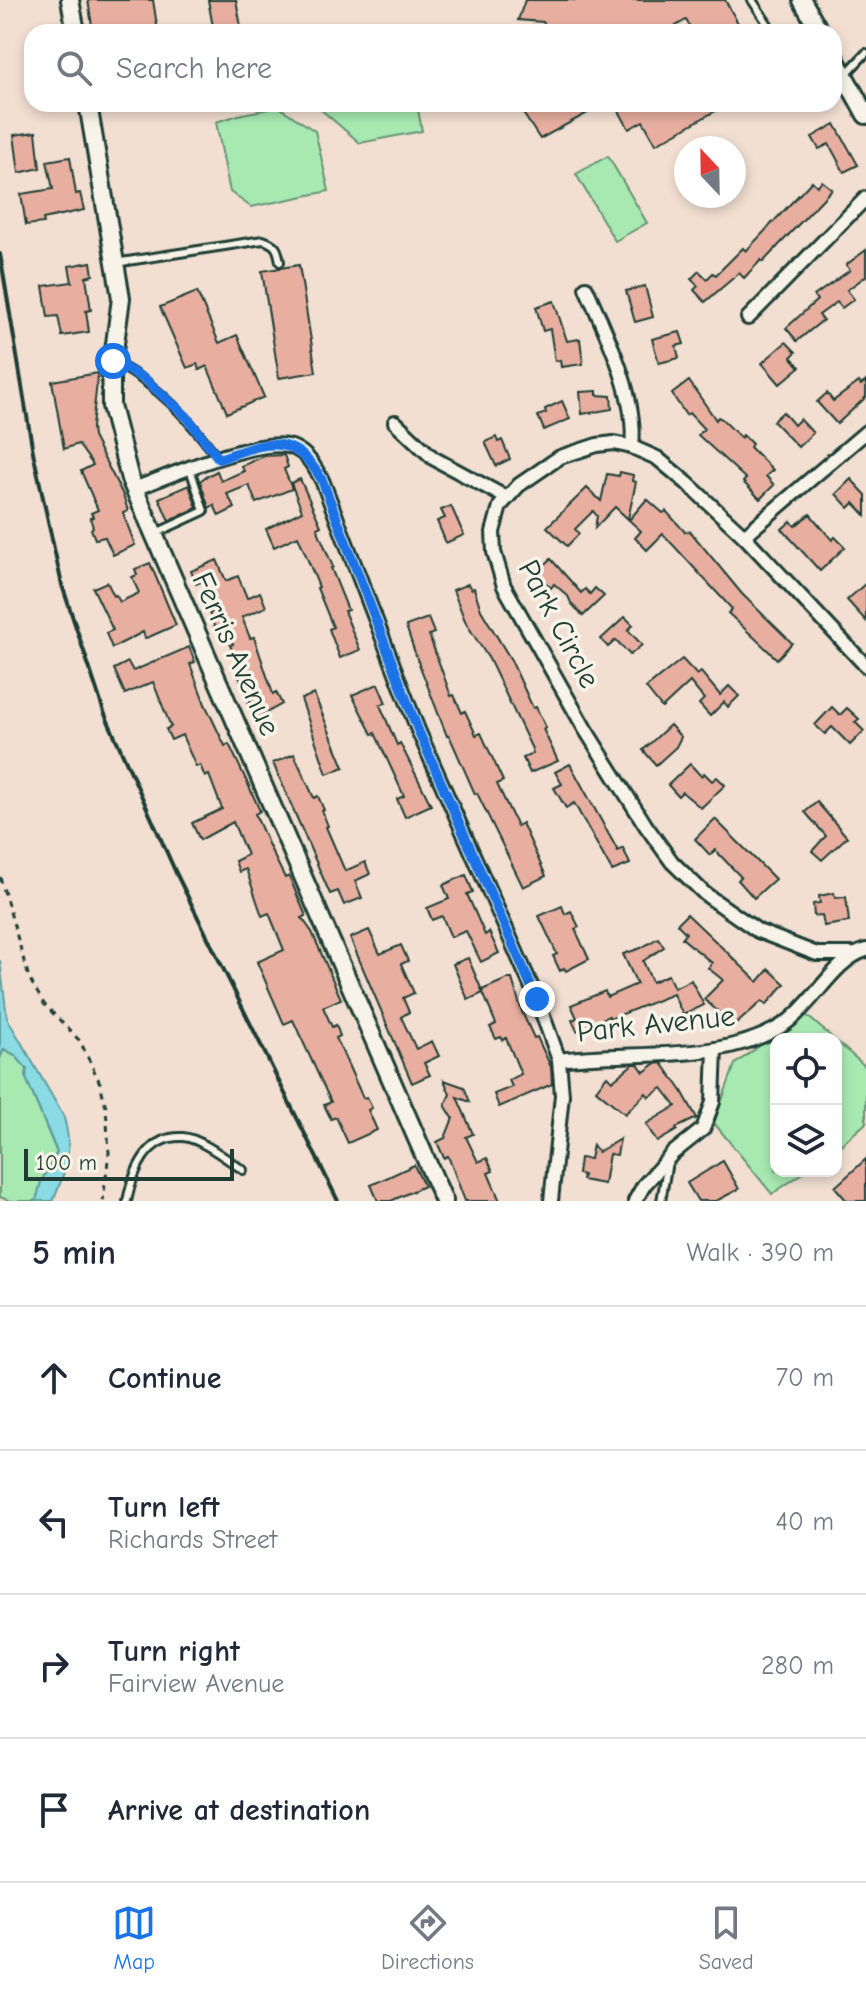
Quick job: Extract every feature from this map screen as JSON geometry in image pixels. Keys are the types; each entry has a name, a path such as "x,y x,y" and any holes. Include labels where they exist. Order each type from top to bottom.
{"street":[{"path":"70,0 74,24"},
{"path":"802,0 816,24"},
{"path":"842,71 866,115"},
{"name":"Ferris Avenue","path":"89,112 121,298 111,406 134,489 444,1201"},
{"path":"748,318 866,198"},
{"path":"586,288 605,331 629,401 634,429 632,447"},
{"path":"395,422 433,458 507,498"},
{"path":"744,536 866,432"},
{"name":"Park Circle","path":"852,954 817,954 758,931 705,894 672,862 585,729 504,586 494,552 493,532 500,506 519,485 560,457 597,445 614,443 632,447 657,458 744,536 866,666"},
{"path":"134,489 242,451 279,444 296,448 306,457 322,480 418,730 537,999 559,1060"},
{"path":"852,954 866,950"},
{"name":"Park Avenue","path":"551,1201 562,1095 559,1060 596,1055 732,1048 786,1023 811,1001 852,954"},
{"path":"635,1201 644,1185 669,1158 703,1129 713,1102 715,1049"}],"lane":[{"path":"752,0 768,24"},
{"path":"844,75 866,53"},
{"path":"115,263 263,240 272,242 278,249 280,262"},
{"path":"113,361 146,380 187,417 219,459"},
{"path":"153,534 204,511 190,469"},
{"path":"127,1201 134,1171 141,1158 152,1147 168,1139 185,1137 243,1170"},
{"path":"661,1201 669,1158"}],"path":[{"path":"0,877 29,978 44,1004 80,1041 100,1083 106,1107 109,1153 103,1201"}],"green space":[{"path":"286,112 315,131 329,191 251,207 230,192 216,122 242,114"},
{"path":"324,112 418,112 422,131 360,143"},
{"path":"608,156 647,223 615,241 576,174"},
{"path":"804,1013 827,1033 777,1033"},
{"path":"770,1038 770,1177 797,1177 772,1194 714,1123 735,1064"},
{"path":"842,1046 866,1067 866,1123 842,1144"},
{"path":"4,1049 15,1055 27,1069 26,1078 57,1153 41,1182 36,1201 10,1201 0,1197 0,1058"}],"water":[{"path":"0,960 7,1018 63,1115 66,1127 67,1159 53,1201 36,1201 41,1182 57,1152 26,1078 27,1069 15,1055 4,1049 0,1058"}],"building":[{"path":"88,0 153,0 157,24 92,24"},
{"path":"208,0 236,0 240,24 212,24"},
{"path":"525,0 725,0 738,24 688,24 686,20 679,24 544,24 518,20"},
{"path":"522,112 589,112 540,139"},
{"path":"619,112 714,112 656,144 643,121 629,129"},
{"path":"835,124 858,165 844,172 829,144 819,149 812,137"},
{"path":"36,132 40,168 19,173 14,135"},
{"path":"70,157 76,194 80,193 84,210 43,219 44,223 26,225 21,194 53,189 47,161"},
{"path":"812,181 817,186 822,181 832,189 763,262 761,260 744,278 739,273 705,302 694,290 698,286 691,279 699,271 707,279 713,273 716,275 743,248 746,251"},
{"path":"866,250 866,276 847,290 854,299 842,308 837,302 819,315 823,320 797,341 786,328 817,300 814,296 850,270 846,265"},
{"path":"91,262 93,275 86,277 91,310 86,311 89,332 62,336 58,316 48,317 43,286 72,282 69,266"},
{"path":"299,265 316,372 279,378 262,271"},
{"path":"645,286 653,317 635,322 626,291"},
{"path":"197,292 219,343 237,335 264,397 227,413 207,366 199,370 197,364 187,368 160,307"},
{"path":"554,301 567,341 580,339 583,364 561,367 560,360 555,361 550,329 543,331 536,307"},
{"path":"680,332 684,344 676,346 679,358 659,363 652,339"},
{"path":"786,342 796,352 791,357 800,367 780,384 762,363"},
{"path":"98,373 93,437 123,495 128,511 123,513 135,545 113,555 105,537 95,539 91,529 91,513 98,510 81,471 93,465 78,444 64,449 52,381"},
{"path":"689,381 716,420 718,417 722,419 741,438 743,435 752,444 750,447 773,470 766,476 774,485 760,499 743,482 746,479 698,435 704,429 689,413 686,415 672,394"},
{"path":"866,381 866,397 837,424 817,402 827,393 833,401 859,382 861,385"},
{"path":"597,391 597,395 611,396 612,409 582,414 580,392"},
{"path":"562,401 570,419 544,430 538,416"},
{"path":"783,412 794,425 800,419 813,433 798,447 773,421"},
{"path":"496,437 498,442 502,440 510,459 496,466 485,442"},
{"path":"284,455 288,467 284,469 292,489 256,503 249,485 227,494 235,508 219,516 214,505 209,508 200,481 205,477 217,471 221,481 244,471 241,466 264,456"},
{"path":"620,472 633,475 632,481 636,482 628,519 615,507 595,528 597,516 593,511 575,529 579,534 567,546 547,527 587,488 601,501 607,474 619,476"},
{"path":"300,479 321,526 317,528 360,650 340,658 329,629 333,627 298,536 274,547 266,529 302,511 291,483"},
{"path":"851,479 866,495 866,516 854,503 849,508 836,494"},
{"path":"189,485 197,508 169,521 159,498"},
{"path":"647,499 663,513 666,511 685,532 690,531 742,594 792,643 777,659 728,613 732,609 663,534 647,550 635,538 641,531 629,520"},
{"path":"451,506 464,535 446,543 437,521 445,518 441,510"},
{"path":"810,514 832,540 835,537 845,547 820,571 782,529 791,521 795,526"},
{"path":"551,559 581,593 585,589 590,594 595,588 604,596 583,616 568,596 554,584 551,588 536,573"},
{"path":"217,560 226,581 238,576 247,598 260,592 266,607 242,617 250,638 254,637 273,694 276,692 282,704 255,719 238,674 241,673 226,624 215,628 209,613 216,611 203,581 196,584 191,571"},
{"path":"150,563 176,625 145,638 143,632 112,648 106,633 113,630 93,588 107,582 120,602 139,593 132,577 137,575 135,569"},
{"path":"866,583 866,621 847,600"},
{"path":"468,584 471,589 474,588 481,610 511,660 533,708 536,707 558,761 530,773 523,758 533,754 532,749 489,659 466,623 453,590"},
{"path":"625,617 633,625 628,630 642,645 630,655 616,640 608,647 601,639"},
{"path":"428,618 434,633 429,635 451,696 454,695 462,713 465,711 476,735 481,733 503,781 497,784 517,826 522,823 546,876 523,887 447,736 416,656 406,626"},
{"path":"189,647 195,662 190,664 205,704 248,784 260,811 255,814 285,878 289,876 306,916 302,918 312,932 341,999 323,1007 332,1027 336,1025 340,1036 336,1038 363,1098 367,1097 372,1108 368,1110 377,1130 348,1143 336,1117 331,1119 324,1105 331,1102 293,1020 284,1024 257,962 284,950 269,913 262,916 246,869 239,872 235,861 247,855 233,822 200,840 192,823 222,809 209,775 205,777 200,765 196,767 182,735 171,740 166,729 171,727 153,682 125,694 114,669 128,662 133,671"},
{"path":"682,659 697,675 701,672 720,695 729,686 739,696 728,707 724,702 710,716 699,704 704,699 690,682 662,708 646,688"},
{"path":"378,684 386,703 380,705 397,745 400,743 431,805 405,817 397,799 404,796 375,733 372,734 352,695"},
{"path":"314,694 344,767 327,774 301,699"},
{"path":"832,707 840,715 847,708 859,719 855,722 864,731 850,745 832,727 825,734 815,725"},
{"path":"670,725 681,737 676,747 656,765 643,750"},
{"path":"294,754 314,798 318,796 326,827 345,871 365,862 370,874 355,881 362,898 344,905 338,891 330,894 273,763"},
{"path":"570,764 618,851 623,848 630,864 612,871 574,803 566,808 554,788 562,784 555,772"},
{"path":"690,764 701,776 704,773 712,781 717,777 725,785 701,808 682,792 678,796 668,785"},
{"path":"817,802 847,837 822,860 812,851 826,836 805,812"},
{"path":"715,819 775,879 754,898 738,880 741,877 715,850 710,855 695,839"},
{"path":"466,875 473,892 467,894 485,935 489,932 499,953 481,962 466,931 451,937 442,916 432,920 427,908 449,899 443,885"},
{"path":"834,893 835,898 846,897 849,922 824,926 822,915 814,916 813,904 820,903 819,896"},
{"path":"562,906 565,914 571,911 579,927 575,929 589,959 566,971 564,968 560,971 553,956 557,954 539,916"},
{"path":"687,914 758,982 769,969 785,984 766,1005 762,1001 734,1026 704,999 723,980 708,968 712,963 682,938 686,933 677,924"},
{"path":"369,930 380,954 401,945 408,961 401,964 414,993 403,998 409,1012 401,1017 416,1049 432,1041 439,1056 424,1063 430,1075 412,1083 350,938"},
{"path":"658,938 664,947 643,961 652,982 668,975 674,988 691,980 704,1005 683,1015 673,994 610,1019 609,1016 577,1031 572,1020 577,1018 571,1005 605,991 607,997 637,984 623,954"},
{"path":"468,958 483,993 468,1000 453,964"},
{"path":"512,979 522,1012 551,1067 552,1084 499,1107 494,1094 512,1087 509,1080 521,1074 506,1038 496,1039 490,1027 496,1024 482,990"},
{"path":"662,1063 697,1118 657,1142 646,1124 676,1106 662,1088 649,1097 646,1093 625,1114 596,1090 607,1076 612,1081 633,1064 638,1064 644,1072"},
{"path":"444,1080 464,1087 470,1102 457,1097 473,1134 466,1137 478,1162 487,1158 493,1171 488,1173 500,1201 465,1201 448,1156 444,1158 437,1142 445,1138 453,1118 445,1105 450,1094"},
{"path":"620,1139 617,1155 609,1154 604,1184 582,1180 583,1175 578,1174 580,1158 590,1159 593,1145 598,1152"},
{"path":"866,1159 866,1201 847,1201 835,1187"},
{"path":"723,1161 739,1189 716,1201 698,1201 687,1183"},
{"path":"414,1165 424,1186 391,1201 378,1201 371,1185"}],"railway":[{"path":"0,254 33,452 62,585 104,712 176,873 338,1201"}],"route":[{"path":"113,361 146,380 187,417 219,459 279,444 296,448 311,461 322,480 418,730 537,999"}]}
